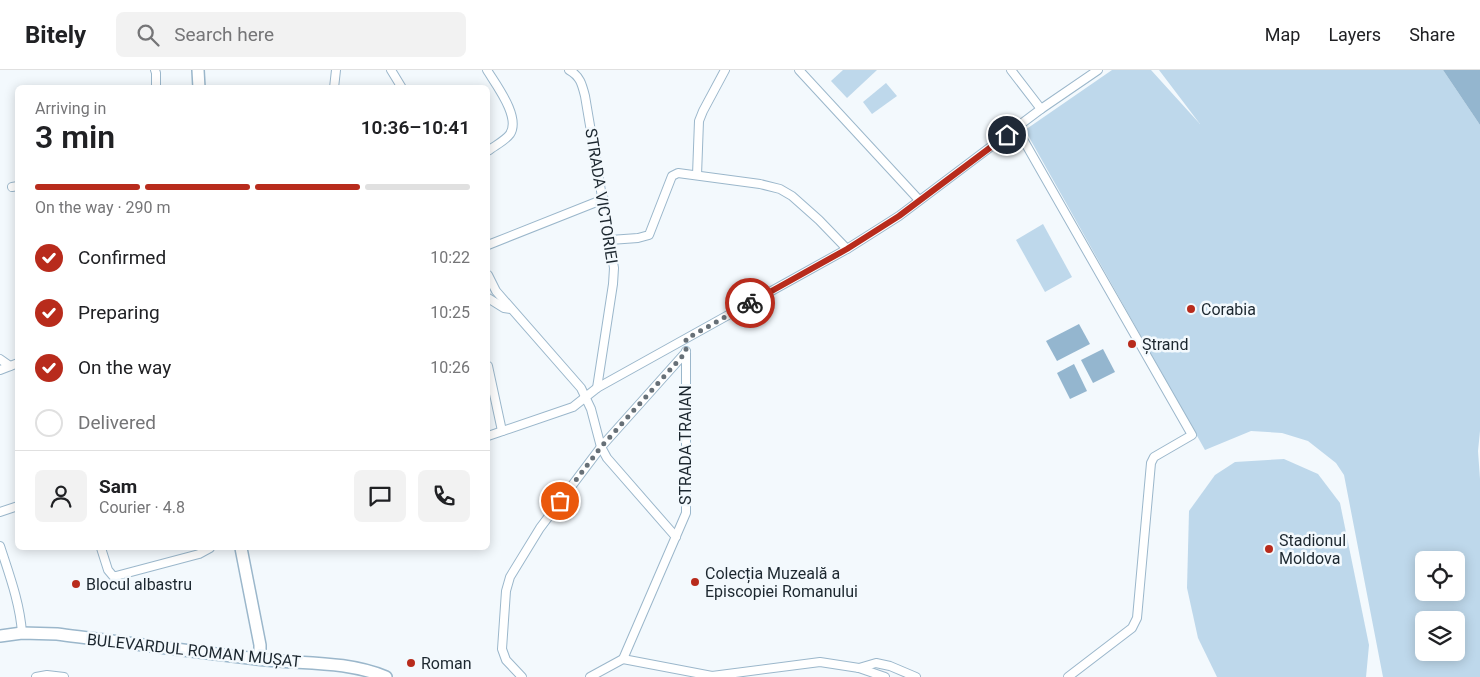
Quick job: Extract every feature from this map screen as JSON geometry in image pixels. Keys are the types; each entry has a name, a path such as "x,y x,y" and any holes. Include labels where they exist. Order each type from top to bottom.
{"main road":[{"path":"198,70 199,85"},
{"path":"241,550 260,645 260,659"},
{"name":"BULEVARDUL ROMAN MUȘAT","path":"0,636 22,633 57,634 260,659 340,664 369,670 386,677"}],"street":[{"path":"155,70 156,85"},
{"path":"334,85 336,70"},
{"path":"391,70 400,85"},
{"path":"487,70 511,111 513,122 509,136 490,149"},
{"name":"STRADA VICTORIEI","path":"569,70 579,72 585,96 604,199 614,268 596,388"},
{"path":"697,175 700,122 703,111 725,70"},
{"path":"799,70 919,200"},
{"path":"1011,70 1041,109"},
{"path":"490,435 573,407 596,388 847,249 919,200 1016,127 1098,70"},
{"path":"1016,127 1192,435 1154,456 1137,618 1132,628 1068,677"},
{"path":"610,240 638,238 649,235 672,176 678,173 760,184 780,189 792,196 819,220 847,249"},
{"path":"490,244 604,199"},
{"path":"490,283 581,388 587,397 601,447 607,458 676,537"},
{"path":"490,299 504,308 511,309"},
{"name":"STRADA TRAIAN","path":"623,658 686,513 686,339"},
{"path":"522,677 506,660 502,649 506,591 510,576 540,528 601,447 686,352"},
{"path":"0,359 14,364"},
{"path":"0,370 14,364"},
{"path":"490,375 502,432"},
{"path":"0,512 15,507"},
{"path":"0,546 14,588 22,633"},
{"path":"102,550 108,570 113,576 198,554 206,550"},
{"path":"590,677 623,658 684,672 712,676 806,663 835,663 859,668 885,677"},
{"path":"859,668 876,663 890,666 916,677"},
{"path":"36,677 46,675 64,677"}],"shaded area":[{"path":"843,70 877,70 847,98 831,81"},
{"path":"1112,70 1151,70 1200,124 1159,70 1443,70 1480,125 1480,431 1478,451 1480,479 1480,677 1383,677 1344,475 1336,463 1308,441 1282,433 1251,431 1205,450 1025,130"},
{"path":"1443,70 1480,70 1480,125"},
{"path":"886,83 897,96 872,114 863,102"},
{"path":"1043,224 1072,277 1045,292 1016,240"},
{"path":"1079,324 1090,344 1057,361 1046,341"},
{"path":"1103,349 1115,372 1093,383 1081,360"},
{"path":"1074,364 1087,391 1070,399 1057,373"},
{"name":"Stadionul Moldova","path":"1284,459 1318,474 1340,503 1369,645 1366,677 1217,677 1198,638 1187,588 1189,511 1215,475 1235,462"}],"way so far":[{"path":"560,501 601,447 686,352 686,339 750,303"}],"place":[{"name":"Corabia","path":"1191,309"},
{"name":"Ștrand","path":"1132,344"},
{"name":"Stadionul Moldova","path":"1269,549"},
{"name":"Colecția Muzeală a Episcopiei Romanului","path":"695,582"},
{"name":"Blocul albastru","path":"76,584"},
{"name":"Roman","path":"411,663"}],"route":[{"path":"750,303 847,249 899,216 1007,135"}]}
